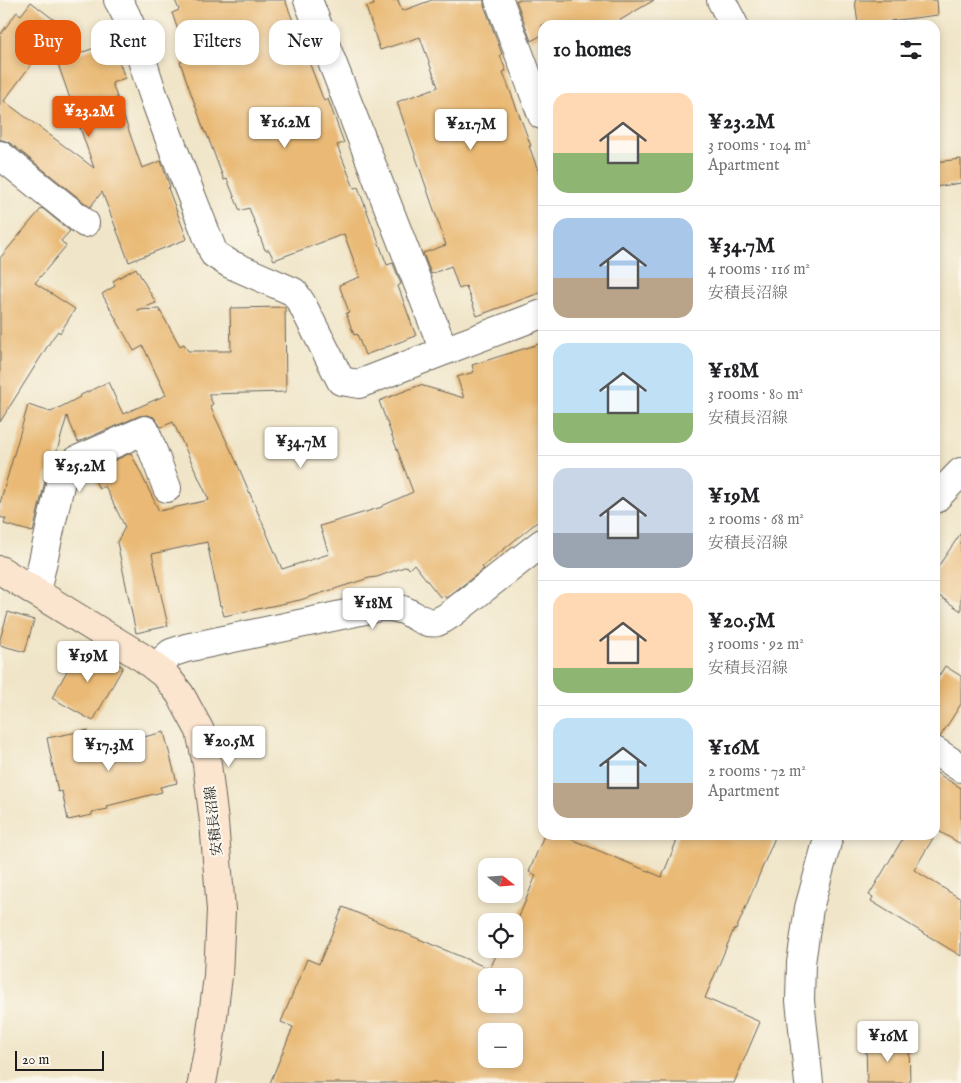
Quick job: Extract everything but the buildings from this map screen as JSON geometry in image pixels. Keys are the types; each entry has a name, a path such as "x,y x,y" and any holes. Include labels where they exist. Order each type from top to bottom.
{"main road":[{"name":"安積長沼線","path":"0,570 143,658 166,676 180,694 200,731 207,764 214,822 221,910 218,976 210,1040 202,1083"}],"street":[{"path":"118,0 136,38 153,96 214,254 230,264 294,292 341,381 358,384 538,316"},
{"path":"308,0 444,351"},
{"path":"498,0 538,105"},
{"path":"721,0 731,20"},
{"path":"0,155 85,223"},
{"path":"36,592 62,476 77,460 145,430 167,488"},
{"path":"940,494 961,472"},
{"path":"154,667 171,653 186,648 379,607 388,606 404,610 420,619 438,622 538,546"},
{"path":"940,754 961,768"},
{"path":"808,1083 800,1001 801,963 809,908 828,840"}]}
